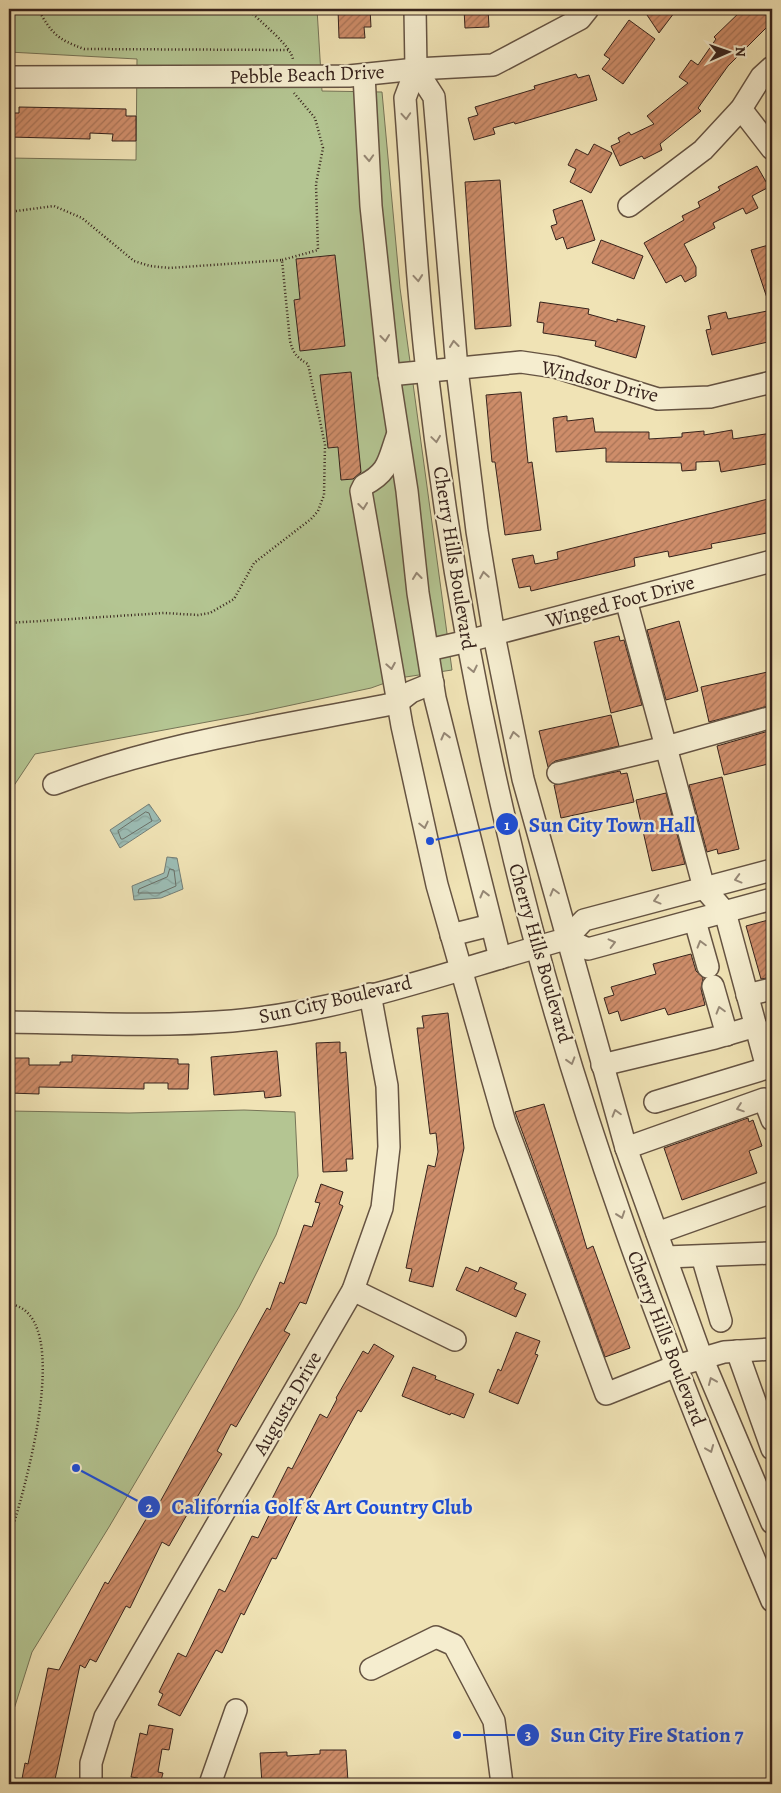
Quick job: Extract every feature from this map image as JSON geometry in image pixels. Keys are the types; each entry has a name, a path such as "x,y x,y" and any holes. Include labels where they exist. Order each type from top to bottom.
{"street":[{"name":"Cherry Hills Boulevard","path":"415,9 416,69 405,98 427,371 468,641 508,833 537,947 591,1129 676,1366 772,1601"},
{"name":"Pebble Beach Drive","path":"9,77 364,75 416,69 493,65 580,19 588,9"},
{"path":"629,206 703,150 741,109 761,77 772,67"},
{"name":"Cherry Hills Boulevard","path":"416,69 434,97 457,369 476,531 494,635 523,779 566,939 626,1148 703,1360 766,1492 772,1523"},
{"path":"364,75 371,206 389,375 409,505 418,593 433,683 500,958"},
{"path":"741,109 772,149"},
{"name":"Windsor Drive","path":"389,375 521,362 554,367 658,399 710,397 772,382"},
{"path":"397,436 385,470 378,478 364,485 361,491 397,703 437,885 505,1123 606,1394 676,1366 703,1360 724,1352 772,1349"},
{"path":"378,478 397,492 409,505"},
{"name":"Winged Foot Drive","path":"428,650 494,635 772,561"},
{"path":"626,600 704,888 724,912 756,1026 770,1067 655,1102"},
{"path":"54,784 102,766 160,750 397,703 411,692 433,683"},
{"path":"558,773 666,747 772,717"},
{"path":"772,870 584,920 566,939 588,949 772,899"},
{"path":"695,921 727,1035"},
{"path":"451,935 492,925"},
{"name":"Sun City Boulevard","path":"9,1022 172,1024 233,1021 300,1011 370,994 566,939"},
{"path":"747,995 772,989"},
{"name":"Augusta Drive","path":"91,1784 91,1763 105,1717 353,1290 382,1208 389,1147 388,1086 370,994"},
{"path":"602,1064 727,1035 756,1026"},
{"path":"626,1148 764,1099 772,1120"},
{"path":"656,1232 772,1192"},
{"path":"666,1258 772,1253"},
{"path":"702,1256 721,1321"},
{"path":"353,1290 455,1340"},
{"path":"737,1351 772,1449"},
{"path":"371,1669 436,1637 454,1645 494,1722 502,1784"},
{"path":"210,1784 236,1710"}],"path":[{"path":"38,9 47,25 61,41 84,49 289,50"},
{"path":"9,212 54,206 82,218 134,261 150,266 170,268 282,260 318,250 316,184 322,148 315,118 294,94 293,55 248,9"},
{"path":"9,623 164,613 198,615 210,613 234,599 254,563 318,511 324,495 324,445 308,364 298,359 290,341 282,260"},
{"path":"9,1304 22,1306 32,1319 43,1353 43,1376 40,1409 25,1483 9,1539"}],"green space":[{"path":"9,9 317,9 322,91 382,92 400,288 452,670 399,678 371,688 250,714 35,754 9,793 9,158 136,160 137,59 9,52"},
{"path":"244,1110 295,1112 298,1176 276,1235 239,1307 109,1527 32,1652 9,1725 9,1111 129,1113"}],"water":[{"path":"149,804 161,821 120,848 110,830"},
{"path":"167,857 177,858 183,889 161,898 134,900 132,886 164,873"}],"building":[{"path":"338,9 370,9 371,27 364,27 365,38 339,38"},
{"path":"464,9 488,9 489,27 465,28"},
{"path":"643,9 677,9 659,33"},
{"path":"743,9 772,9 772,22 728,66 698,108 701,111 660,144 662,150 644,159 642,156 620,166 611,146 620,142 618,138 629,132 631,135 654,124 647,116 688,83 679,77 691,60 698,65 716,39 714,37"},
{"path":"629,20 655,39 623,84 602,69 610,59 604,55"},
{"path":"576,74 578,78 589,75 597,100 515,124 514,122 493,128 495,134 474,140 468,118 478,115 475,107 535,89 534,86"},
{"path":"19,107 126,109 126,116 136,116 136,141 112,141 113,134 90,133 90,139 9,137 9,113 19,113"},
{"path":"594,144 612,153 591,193 570,182 576,169 568,165 576,149 588,155"},
{"path":"757,166 769,187 752,196 758,208 746,214 743,208 713,223 715,228 684,244 696,267 696,276 685,282 681,275 666,283 644,243 684,220 682,216 700,207 698,202 720,190 718,187"},
{"path":"500,180 511,326 475,329 465,182"},
{"path":"582,200 595,240 567,249 563,237 556,240 551,226 557,224 553,210"},
{"path":"601,240 643,256 634,279 592,263"},
{"path":"772,244 772,304 769,304 751,250"},
{"path":"335,255 345,346 300,351 294,300 300,299 296,259"},
{"path":"540,302 589,309 588,314 617,322 617,319 645,326 636,358 595,346 596,341 543,333 544,323 537,322"},
{"path":"772,310 772,341 712,355 706,330 711,329 708,316 726,312 728,319"},
{"path":"351,372 361,472 353,479 341,480 338,447 328,448 320,375"},
{"path":"521,392 528,463 532,462 541,530 505,535 495,462 492,462 486,395"},
{"path":"567,416 567,421 593,418 595,432 649,432 649,439 682,437 682,433 704,431 704,435 732,430 733,439 772,433 772,463 721,472 719,461 696,462 696,470 682,471 681,463 606,462 606,448 556,452 553,418"},
{"path":"772,498 772,532 711,544 712,548 669,557 668,551 634,558 635,566 531,591 530,586 519,588 512,559 533,555 535,564 558,559 557,552"},
{"path":"679,621 698,691 666,700 647,630"},
{"path":"619,636 620,641 624,640 642,705 611,713 594,642"},
{"path":"772,671 772,705 709,722 701,687"},
{"path":"611,715 619,746 555,761 548,767 539,731"},
{"path":"772,730 772,763 724,775 717,746"},
{"path":"620,771 621,774 627,773 634,802 561,818 554,785"},
{"path":"722,777 739,849 718,854 717,849 707,852 689,785"},
{"path":"666,793 685,864 652,871 636,800"},
{"path":"772,919 772,977 761,979 746,926"},
{"path":"691,954 696,971 703,978 701,989 705,1005 668,1015 665,1008 621,1021 618,1011 609,1014 604,998 614,995 611,987 656,974 653,964"},
{"path":"448,1013 464,1148 433,1287 409,1281 412,1269 406,1268 428,1165 435,1167 438,1152 436,1133 430,1134 417,1028 424,1028 422,1016"},
{"path":"340,1042 340,1053 346,1052 353,1159 346,1159 347,1171 323,1172 316,1043"},
{"path":"277,1051 281,1096 265,1098 264,1091 214,1095 211,1057"},
{"path":"72,1055 178,1059 178,1064 189,1064 188,1089 168,1089 168,1083 144,1083 144,1089 39,1087 39,1094 9,1093 9,1058 29,1058 29,1065 60,1065 60,1062 72,1062"},
{"path":"544,1104 587,1249 593,1246 630,1348 605,1357 515,1112"},
{"path":"748,1118 749,1122 753,1120 762,1146 749,1151 757,1173 682,1200 664,1148"},
{"path":"321,1184 343,1192 339,1204 343,1206 306,1304 300,1302 284,1331 290,1334 236,1427 231,1424 217,1451 222,1454 169,1546 162,1542 130,1608 126,1606 96,1662 90,1659 85,1668 80,1665 54,1784 21,1784 25,1763 28,1764 48,1668 59,1670 105,1582 108,1584 152,1509 155,1511 267,1308 270,1310 280,1282 284,1284 304,1225 312,1227 320,1203 315,1202"},
{"path":"466,1267 478,1272 480,1267 517,1283 514,1289 526,1294 516,1317 456,1290"},
{"path":"516,1332 540,1341 535,1354 538,1355 518,1404 489,1392 498,1369 501,1371"},
{"path":"374,1344 394,1356 361,1412 358,1410 307,1503 304,1502 276,1559 272,1558 244,1615 241,1613 222,1653 216,1650 180,1716 158,1705 163,1694 159,1692 178,1653 186,1657 219,1589 225,1592 252,1536 258,1538 272,1509 268,1507 288,1467 292,1469 320,1414 327,1418 336,1398 363,1351 368,1354"},
{"path":"413,1367 436,1376 435,1379 474,1394 464,1418 451,1413 450,1415 402,1396"},
{"path":"149,1725 173,1729 169,1750 162,1749 158,1772 163,1773 160,1784 136,1784 138,1778 131,1777 140,1733 147,1735"},
{"path":"320,1750 346,1750 348,1782 320,1783 320,1781 262,1784 260,1753 287,1752 287,1756 320,1754"}],"place":[{"name":"Sun City Town Hall","path":"430,841"},
{"name":"California Golf & Art Country Club","path":"76,1468"},
{"name":"Sun City Fire Station 7","path":"457,1735"}]}
